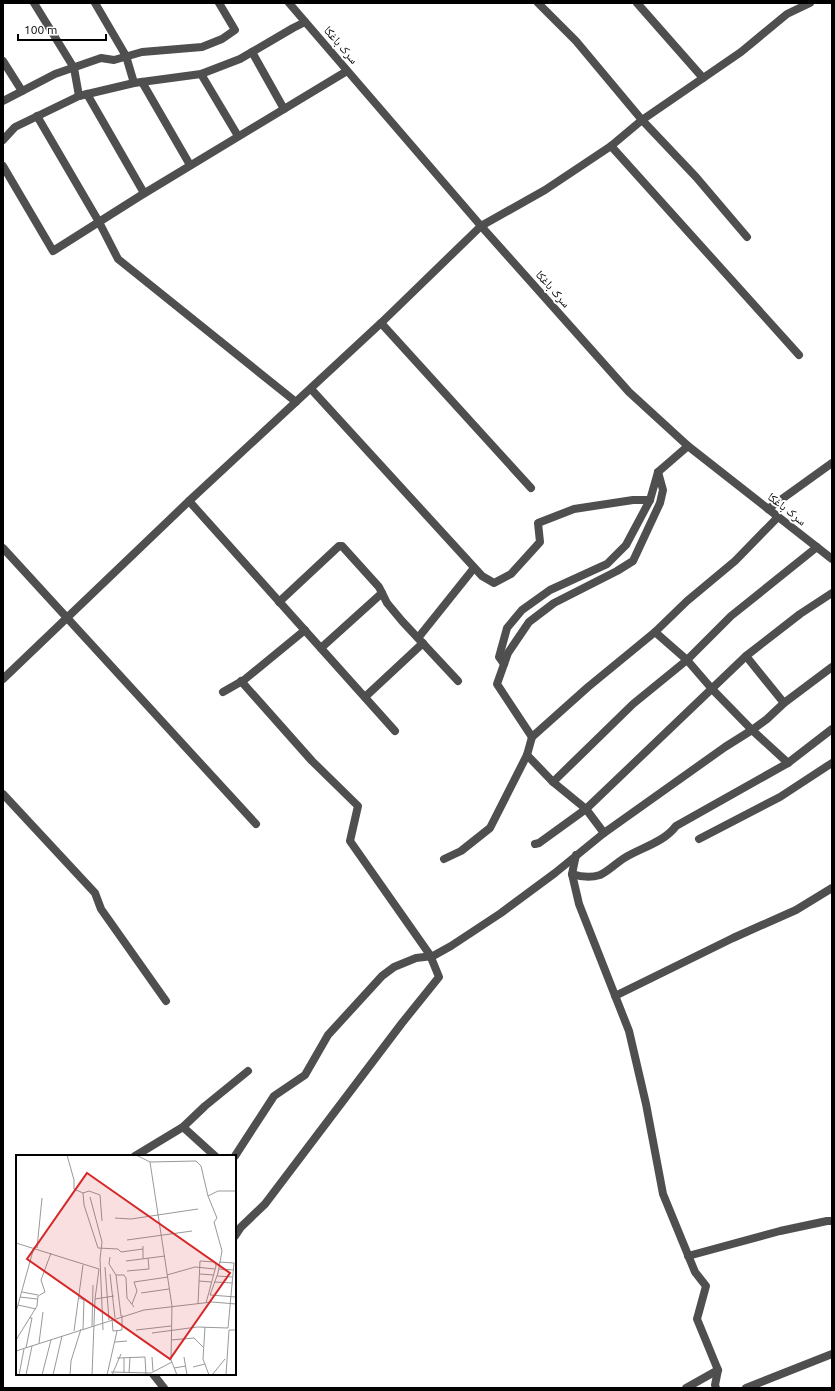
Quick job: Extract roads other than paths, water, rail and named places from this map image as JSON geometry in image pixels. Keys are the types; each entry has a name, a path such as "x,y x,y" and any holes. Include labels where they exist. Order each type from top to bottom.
{"street":[{"path":"34,3 74,68 79,96"},
{"path":"95,3 126,56 138,82 190,166"},
{"path":"3,101 55,74 102,58 114,60 142,52 202,47 222,39 235,30 219,3"},
{"name":"سرک باغکا","path":"289,3 481,226 630,392 688,446 832,559"},
{"path":"538,3 576,40 642,120 696,177 747,237"},
{"path":"637,3 703,78"},
{"path":"3,679 189,502 382,322 481,226 545,190 611,146 642,120 741,52 787,14 810,3"},
{"path":"3,140 15,127 79,96 138,82 202,74 252,52 305,22"},
{"path":"252,52 284,109"},
{"path":"3,61 22,91"},
{"path":"3,166 53,251 144,193 347,71"},
{"path":"202,74 238,136"},
{"path":"87,94 144,193"},
{"path":"37,116 99,222 118,259 296,402"},
{"path":"611,146 799,355"},
{"path":"382,322 531,488"},
{"path":"311,389 474,568 482,576 494,583 511,574 540,542 538,523 574,509 633,500 650,500"},
{"path":"504,664 499,657 507,628 522,610 550,590 606,564 626,545 650,500 658,472 688,446"},
{"path":"768,509 832,463"},
{"path":"532,737 498,684 508,653 529,622 554,603 617,571 633,561 660,503 663,490 658,472"},
{"path":"189,502 395,731"},
{"path":"444,859 461,851 490,828 527,755 532,737 588,687 655,632 687,601 735,561 778,517"},
{"path":"279,602 339,546 344,548 379,587 387,603 458,681"},
{"path":"553,782 633,704 687,660 731,616 816,547"},
{"path":"3,548 256,824"},
{"path":"365,697 420,641 474,568"},
{"path":"321,648 382,593"},
{"path":"535,844 539,843 586,809 746,656 800,614 832,593"},
{"path":"223,692 244,680 305,630"},
{"path":"655,632 687,660 712,689 752,730 788,763"},
{"path":"746,656 784,703"},
{"path":"236,1155 274,1096 306,1075 328,1035 382,976 394,967 416,958 430,955 433,956 501,913 604,833 718,751 767,719 784,703 832,667"},
{"path":"236,1234 241,1227 265,1204 402,1022 440,977 430,955 350,841 358,806 312,761 241,681"},
{"path":"572,874 580,877 601,875 626,858 670,834 676,826 788,763 832,729"},
{"path":"527,755 553,782 586,809 604,833"},
{"path":"699,839 780,797 832,763"},
{"path":"3,794 95,893 100,910 166,1001"},
{"path":"576,855 572,874 579,904 629,1031 646,1104 663,1194 695,1272 706,1286 697,1319 718,1370 715,1385 716,1388"},
{"path":"615,996 733,938 796,910 832,888"},
{"path":"137,1155 183,1127 205,1106 248,1071"},
{"path":"183,1127 214,1155"},
{"path":"688,1256 780,1231 832,1221"},
{"path":"746,1388 832,1354"},
{"path":"686,1388 718,1370"},
{"path":"154,1375 164,1388"}]}
